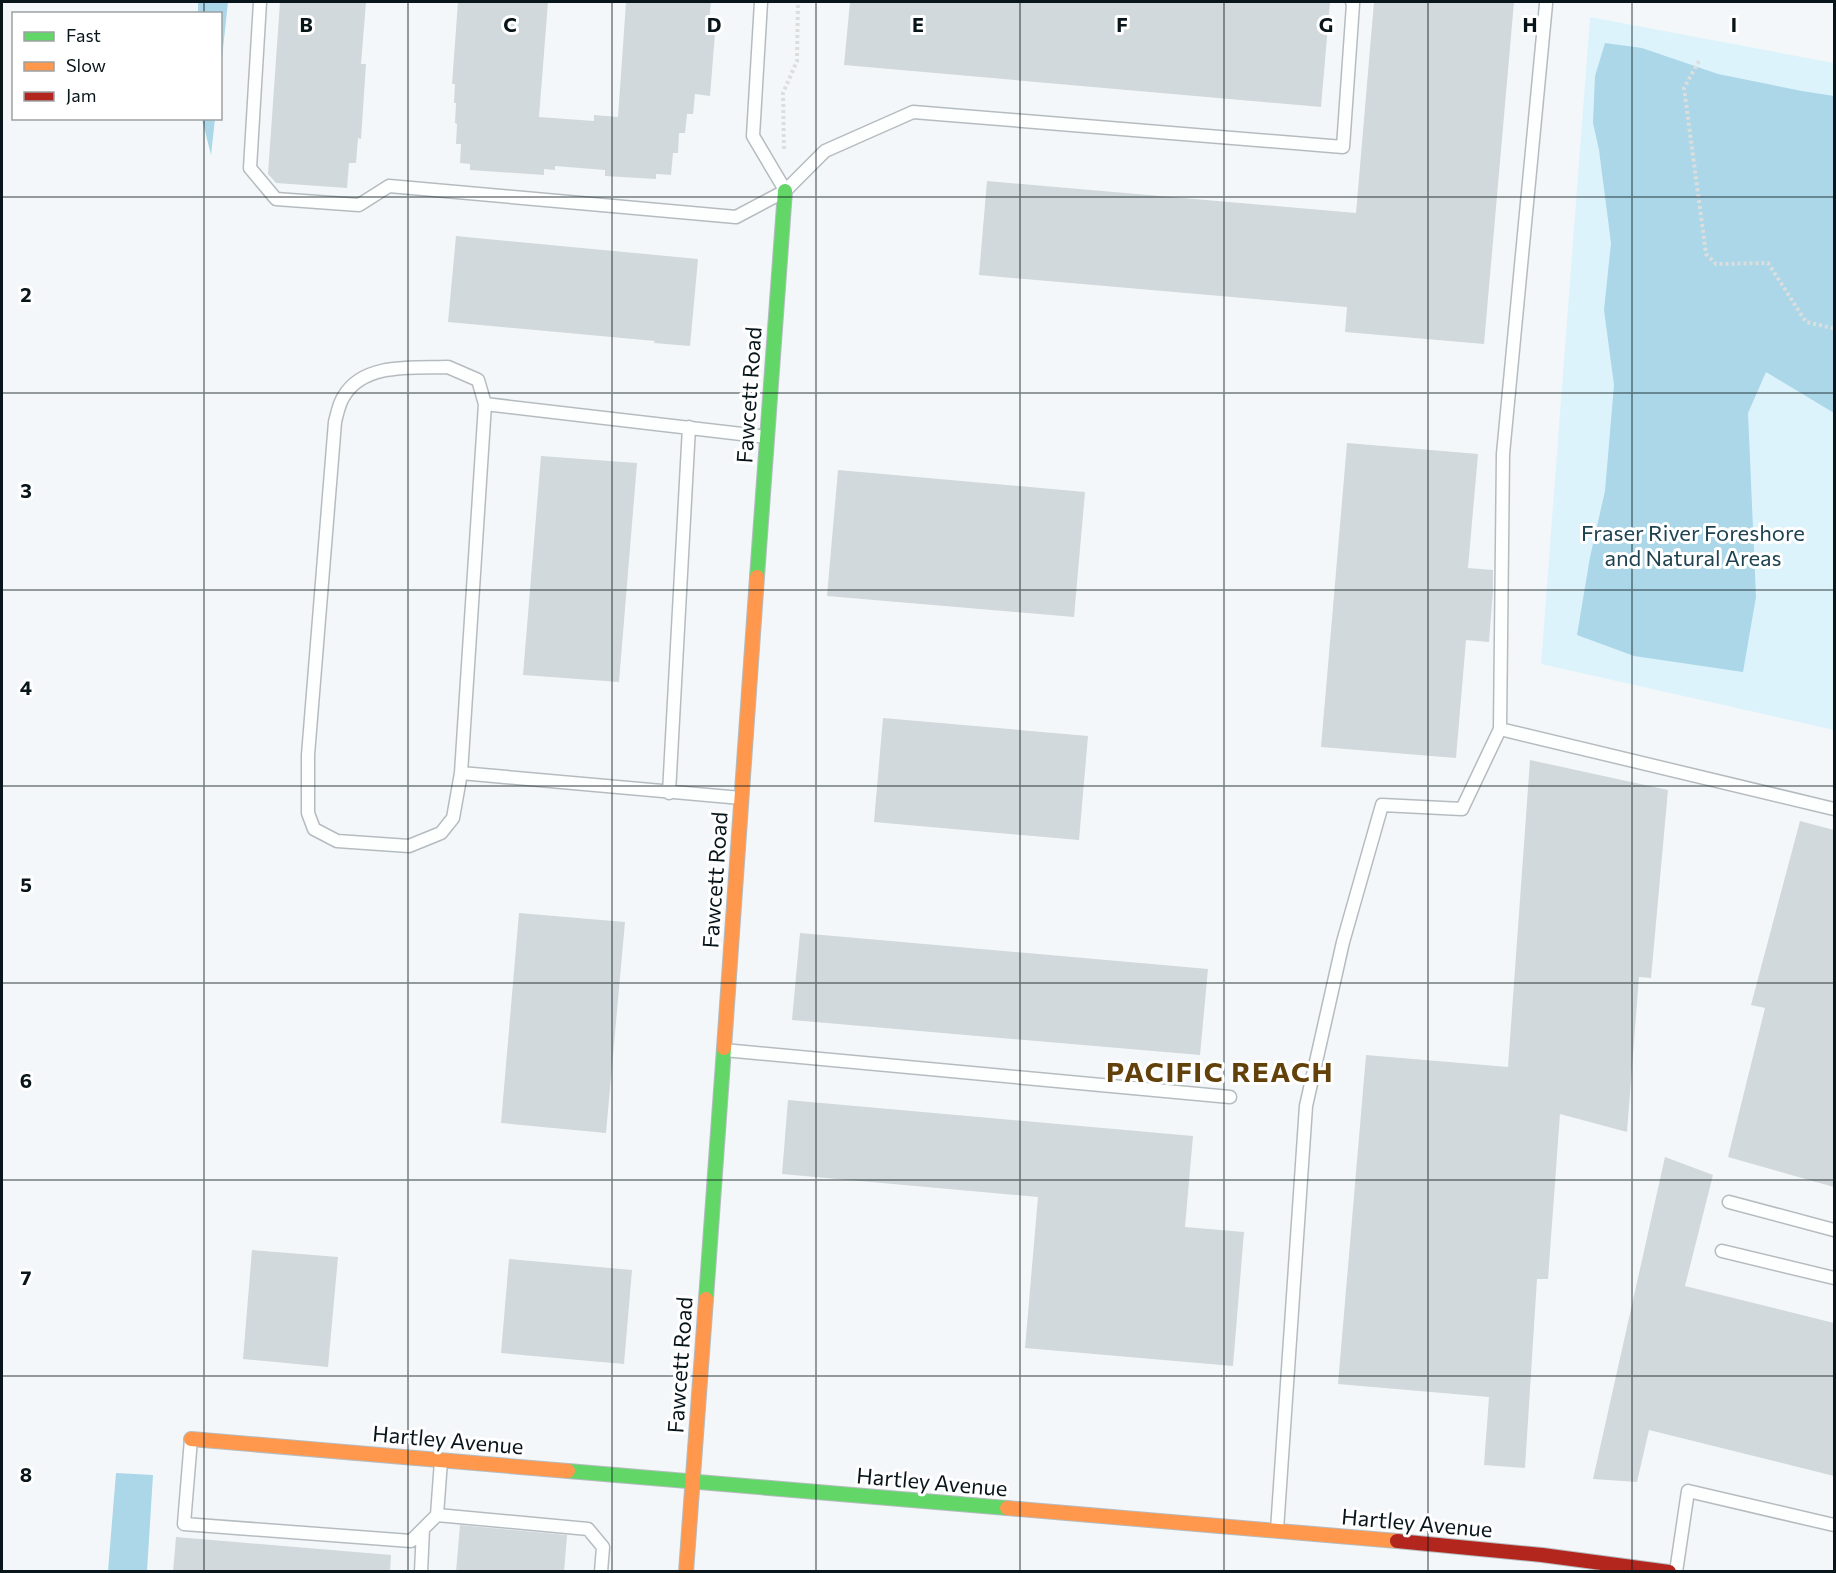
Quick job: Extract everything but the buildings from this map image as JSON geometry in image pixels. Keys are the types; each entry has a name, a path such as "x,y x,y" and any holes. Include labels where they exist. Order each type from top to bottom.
{"street":[{"name":"Fawcett Road","path":"686,1572 785,191"},
{"name":"Hartley Avenue","path":"191,1439 1542,1555 1669,1572"}],"lane":[{"path":"260,2 250,168 276,199 359,205 390,186 736,217 785,191 825,151 913,112 1343,147 1352,2"},
{"path":"761,2 753,136 785,191"},
{"path":"1277,1532 1306,1106 1343,942 1382,805 1462,809 1500,729 1503,454 1546,4"},
{"path":"448,367 478,380 485,404 461,772 453,818 441,833 409,846 337,841 314,829 309,813 308,755 334,422 344,396 357,381 377,371 448,367"},
{"path":"485,404 767,437"},
{"path":"669,793 688,428"},
{"path":"1500,729 1834,808"},
{"path":"461,772 742,798"},
{"path":"723,1050 1230,1097"},
{"path":"1729,1202 1834,1230"},
{"path":"1722,1251 1834,1278"},
{"path":"191,1439 184,1524 411,1541 437,1515 441,1461"},
{"path":"1676,1572 1688,1491 1834,1525"},
{"path":"437,1515 588,1529 603,1547 602,1572"},
{"path":"421,1572 423,1529"}],"path":[{"path":"785,191 783,93 797,61 798,2"},
{"path":"1699,61 1684,88 1706,254 1716,264 1768,264 1806,322 1832,328 1834,325"}],"green space":[{"path":"198,2 228,2 222,58 222,12 198,12"},
{"name":"Fraser River Foreshore and Natural Areas","path":"1590,17 1834,63 1834,730 1541,664"},
{"name":"Fraser River Foreshore and Natural Areas","path":"1605,43 1642,48 1718,74 1834,96 1834,413 1766,372 1748,413 1756,597 1743,672 1634,656 1577,635 1590,557 1605,491 1614,385 1604,310 1611,243 1599,150 1593,123 1595,76"},
{"path":"202,120 215,120 211,155"},
{"path":"116,1473 153,1475 147,1571 108,1571"}],"traffic: fast":[{"path":"757,577 785,191"},
{"path":"706,1299 724,1048"},
{"path":"568,1471 1007,1508"}],"traffic: slow":[{"path":"724,1048 757,577"},
{"path":"686,1572 706,1299"},
{"path":"191,1439 568,1471"},
{"path":"1007,1508 1397,1541"}],"traffic: jam":[{"path":"1397,1541 1542,1555 1669,1572"}],"district":[{"name":"PACIFIC REACH","path":"1220,1072"}]}
